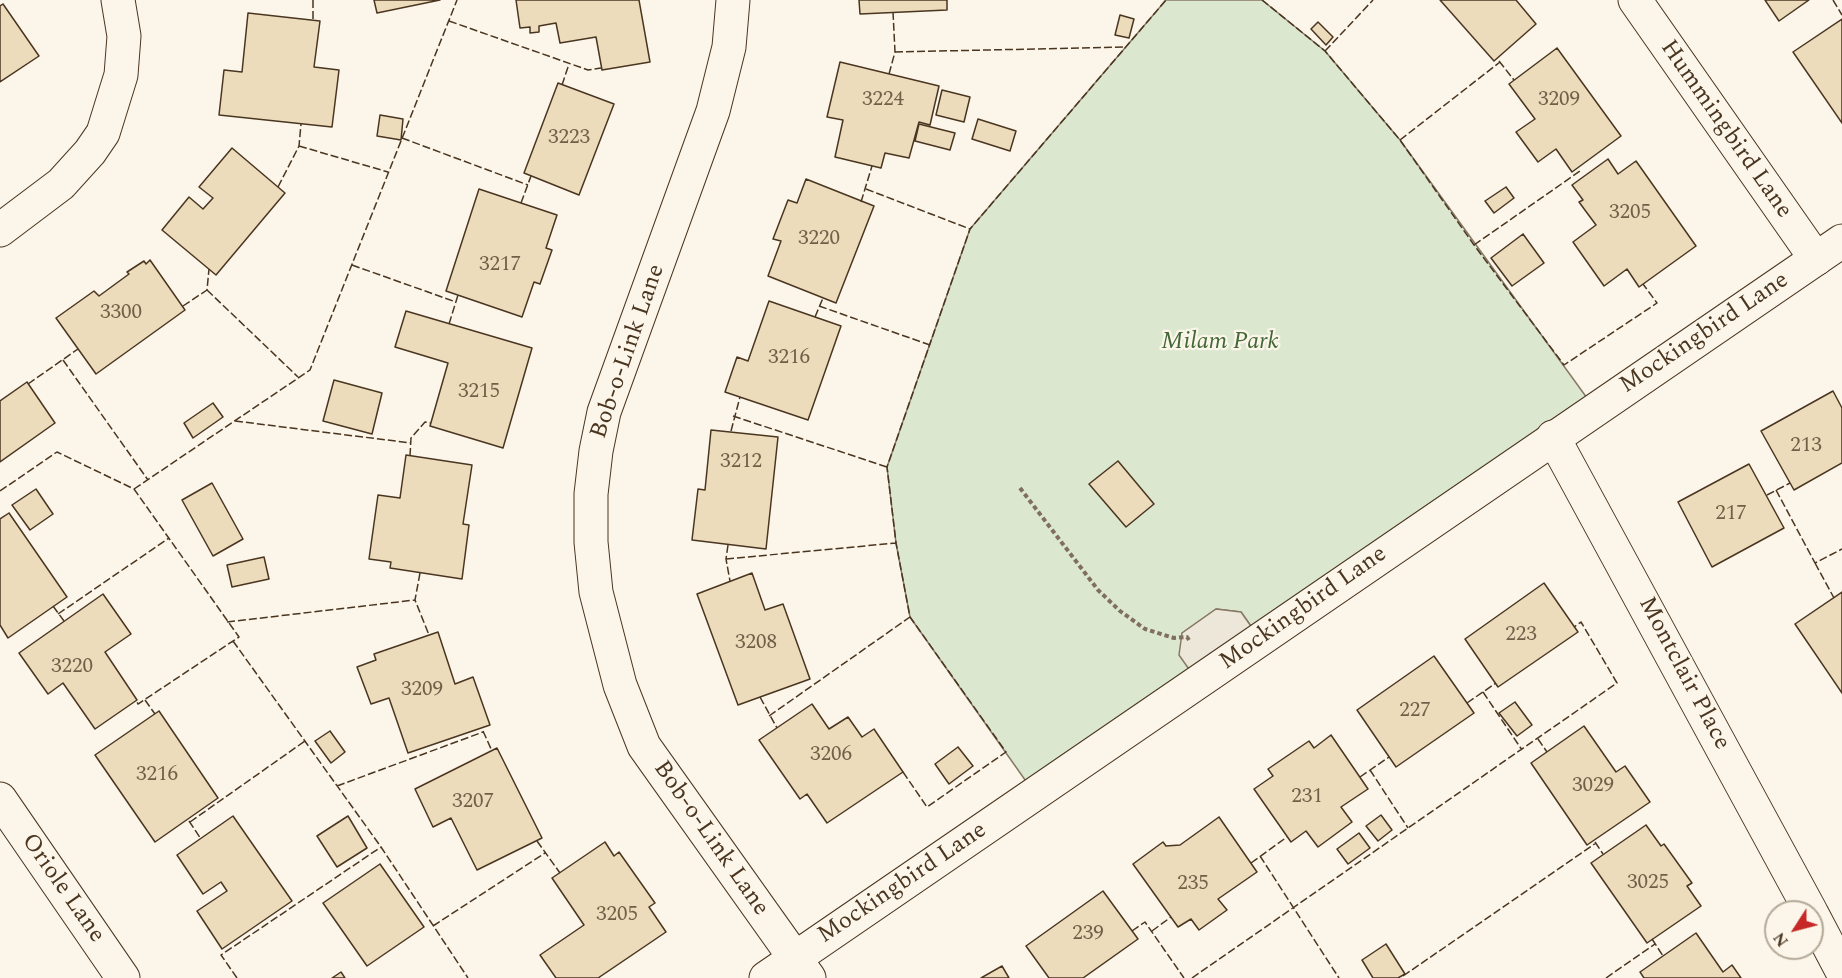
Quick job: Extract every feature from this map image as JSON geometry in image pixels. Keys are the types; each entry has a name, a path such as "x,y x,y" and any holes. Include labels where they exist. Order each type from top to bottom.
{"street":[{"path":"0,230 61,184 90,152 103,133 121,75 124,36 118,0"},
{"name":"Bob-o-Link Lane","path":"733,0 729,47 713,111 604,412 591,494 591,542 596,592 620,685 645,746 802,968"},
{"name":"Hummingbird Lane","path":"1635,0 1829,250"},
{"name":"Mockingbird Lane","path":"766,978 802,968 1213,672 1829,250"},
{"name":"Montclair Place","path":"1553,437 1804,900"},
{"name":"Oriole Lane","path":"0,800 123,978"},
{"name":"Montclair Place","path":"1824,937 1842,970"}],"path":[{"path":"1020,488 1098,590 1145,630 1174,638 1187,638 1213,672"}],"green space":[{"name":"Milam Park","path":"1166,0 1262,0 1325,51 1400,140 1595,409 1260,639 1241,612 1216,609 1182,633 1198,682 1035,794 910,617 896,543 887,467 970,229"}],"shaded area":[{"path":"1216,609 1241,612 1260,639 1198,682 1179,655 1182,633"}],"building":[{"path":"374,0 440,0 377,13"},
{"path":"516,0 639,0 650,62 602,70 596,37 560,43 556,23 539,26 539,32 530,33 530,27 520,28"},
{"path":"859,0 947,0 947,10 860,14"},
{"path":"1440,0 1516,0 1536,24 1494,61"},
{"path":"1765,0 1809,0 1779,21"},
{"path":"3,4 39,56 0,82 0,6"},
{"path":"248,13 320,21 314,67 339,70 332,127 219,115 224,70 242,72"},
{"path":"1120,15 1134,19 1129,38 1115,35"},
{"path":"1842,19 1842,123 1793,52"},
{"path":"1318,22 1333,37 1326,45 1311,29"},
{"path":"1557,48 1621,136 1572,172 1556,149 1538,162 1516,132 1535,119 1509,84"},
{"path":"840,62 939,86 930,125 919,122 909,158 885,153 881,168 835,157 843,120 827,117"},
{"path":"558,83 614,104 579,195 524,173"},
{"path":"942,90 970,97 964,122 936,115"},
{"path":"380,115 403,119 401,140 377,136"},
{"path":"978,119 1016,131 1010,151 972,139"},
{"path":"919,124 955,133 950,150 915,141"},
{"path":"232,148 285,193 216,275 162,230 189,197 203,209 213,198 199,187"},
{"path":"1608,159 1618,174 1636,161 1696,246 1639,287 1627,269 1604,286 1573,242 1596,225 1579,202 1583,200 1572,185"},
{"path":"806,179 874,206 836,303 768,276 781,241 773,239 788,200 797,203"},
{"path":"1506,187 1514,198 1494,213 1485,201"},
{"path":"479,189 557,215 546,248 552,250 540,284 534,282 522,317 446,291"},
{"path":"1523,234 1544,263 1512,286 1491,258"},
{"path":"150,260 185,310 96,374 56,318 94,291 99,296 129,274 127,272 144,261 146,264"},
{"path":"769,301 841,326 808,420 725,392 737,357 748,361"},
{"path":"406,311 532,348 503,448 430,426 448,363 395,347"},
{"path":"334,380 382,393 372,434 323,421"},
{"path":"27,382 55,423 0,462 0,401"},
{"path":"1833,391 1842,408 1842,463 1794,490 1761,431"},
{"path":"213,403 223,417 193,438 184,423"},
{"path":"711,430 778,437 766,549 692,540 698,489 705,490"},
{"path":"406,455 472,465 463,524 469,525 462,579 390,568 391,562 369,559 378,495 400,498"},
{"path":"1118,461 1154,504 1126,527 1089,484"},
{"path":"1749,464 1784,528 1712,567 1678,502"},
{"path":"212,483 243,539 213,556 182,500"},
{"path":"36,489 53,514 30,530 12,505"},
{"path":"9,513 67,597 8,638 0,625 0,519"},
{"path":"264,557 269,579 232,587 227,565"},
{"path":"752,573 765,610 783,604 810,679 738,705 697,594"},
{"path":"1544,583 1578,632 1498,687 1465,639"},
{"path":"1842,592 1842,693 1795,624"},
{"path":"103,594 131,634 105,652 137,700 95,729 63,683 48,694 19,653"},
{"path":"438,632 455,684 473,677 490,725 408,753 389,698 371,704 357,667 376,660 374,654"},
{"path":"1434,656 1474,713 1396,767 1357,710"},
{"path":"1515,702 1532,725 1517,736 1499,713"},
{"path":"812,704 829,729 848,717 862,737 874,729 903,772 827,823 807,794 800,799 759,740"},
{"path":"159,711 218,798 155,842 95,755"},
{"path":"1584,726 1616,772 1625,766 1650,802 1587,845 1531,763"},
{"path":"330,731 345,752 331,763 315,741"},
{"path":"1331,735 1368,789 1341,807 1352,822 1318,847 1306,831 1291,842 1254,789 1273,776 1268,769 1309,741 1314,748"},
{"path":"958,747 973,766 949,784 935,764"},
{"path":"497,748 542,838 477,870 451,818 433,827 415,789"},
{"path":"1381,815 1392,830 1378,841 1366,826"},
{"path":"233,816 292,901 222,949 197,911 227,891 221,882 203,894 177,855"},
{"path":"348,816 367,848 337,867 317,836"},
{"path":"1219,817 1257,872 1218,899 1227,910 1199,930 1191,919 1178,927 1133,864 1163,842 1166,846 1180,845"},
{"path":"1646,825 1661,846 1664,844 1692,883 1687,886 1701,906 1647,943 1591,863"},
{"path":"1359,833 1370,848 1348,864 1337,849"},
{"path":"605,842 614,856 619,852 655,903 649,907 666,932 598,978 556,978 540,955 584,925 552,878"},
{"path":"380,864 424,927 367,966 323,903"},
{"path":"1103,891 1138,939 1083,978 1049,978 1026,946"},
{"path":"1696,933 1723,972 1732,965 1741,978 1644,978 1640,972"},
{"path":"1386,944 1405,974 1398,978 1373,978 1362,960"},
{"path":"1002,966 1009,978 981,978"},
{"path":"341,972 345,978 332,978"}],"fence":[{"path":"313,0 313,20"},
{"path":"134,489 310,370 457,0"},
{"path":"903,772 927,807 1006,752 910,617 896,543 887,467 970,229 1166,0"},
{"path":"1262,0 1325,51 1400,140 1474,245 1564,365 1657,303 1643,284"},
{"path":"1325,51 1373,0"},
{"path":"1833,0 1842,15"},
{"path":"889,74 895,52 893,12"},
{"path":"449,21 588,70 601,68"},
{"path":"895,52 1126,47"},
{"path":"1499,61 1514,80"},
{"path":"1400,140 1500,62"},
{"path":"562,85 569,64"},
{"path":"278,187 299,146 301,124"},
{"path":"402,138 528,185"},
{"path":"299,146 388,172"},
{"path":"861,202 872,166"},
{"path":"1474,245 1580,171"},
{"path":"521,203 531,176"},
{"path":"866,189 970,229"},
{"path":"352,265 456,302"},
{"path":"183,306 207,290 209,269"},
{"path":"207,290 298,377"},
{"path":"449,324 458,295"},
{"path":"815,317 823,298"},
{"path":"819,306 930,345"},
{"path":"28,384 78,349"},
{"path":"63,360 148,480"},
{"path":"731,431 740,397"},
{"path":"733,416 887,467"},
{"path":"235,421 411,443"},
{"path":"410,456 411,438 425,422 431,423"},
{"path":"0,491 57,452 134,489 239,637 138,704 136,700"},
{"path":"1767,495 1790,483"},
{"path":"1776,490 1815,563 1842,549"},
{"path":"58,614 169,538"},
{"path":"726,559 896,543"},
{"path":"728,545 726,559 730,581"},
{"path":"1815,563 1834,598"},
{"path":"420,573 415,600 429,635"},
{"path":"227,622 415,600"},
{"path":"53,606 64,621"},
{"path":"769,716 910,617"},
{"path":"1192,978 1617,683 1581,622 1574,627"},
{"path":"233,641 381,847 468,978"},
{"path":"1467,703 1496,683"},
{"path":"1483,692 1522,750"},
{"path":"760,697 777,728"},
{"path":"145,700 155,714"},
{"path":"483,731 492,751"},
{"path":"337,786 483,732"},
{"path":"1538,739 1547,752"},
{"path":"190,822 305,741"},
{"path":"1360,777 1389,757"},
{"path":"1370,770 1408,828"},
{"path":"189,821 201,839"},
{"path":"1251,863 1287,837"},
{"path":"537,841 560,873"},
{"path":"1595,842 1603,854"},
{"path":"1403,976 1596,843"},
{"path":"237,978 221,955 381,847"},
{"path":"433,926 545,853"},
{"path":"1260,856 1339,978"},
{"path":"1152,931 1171,917"},
{"path":"1132,931 1145,922 1184,978"},
{"path":"1652,939 1663,956"},
{"path":"1606,978 1655,944"}]}
